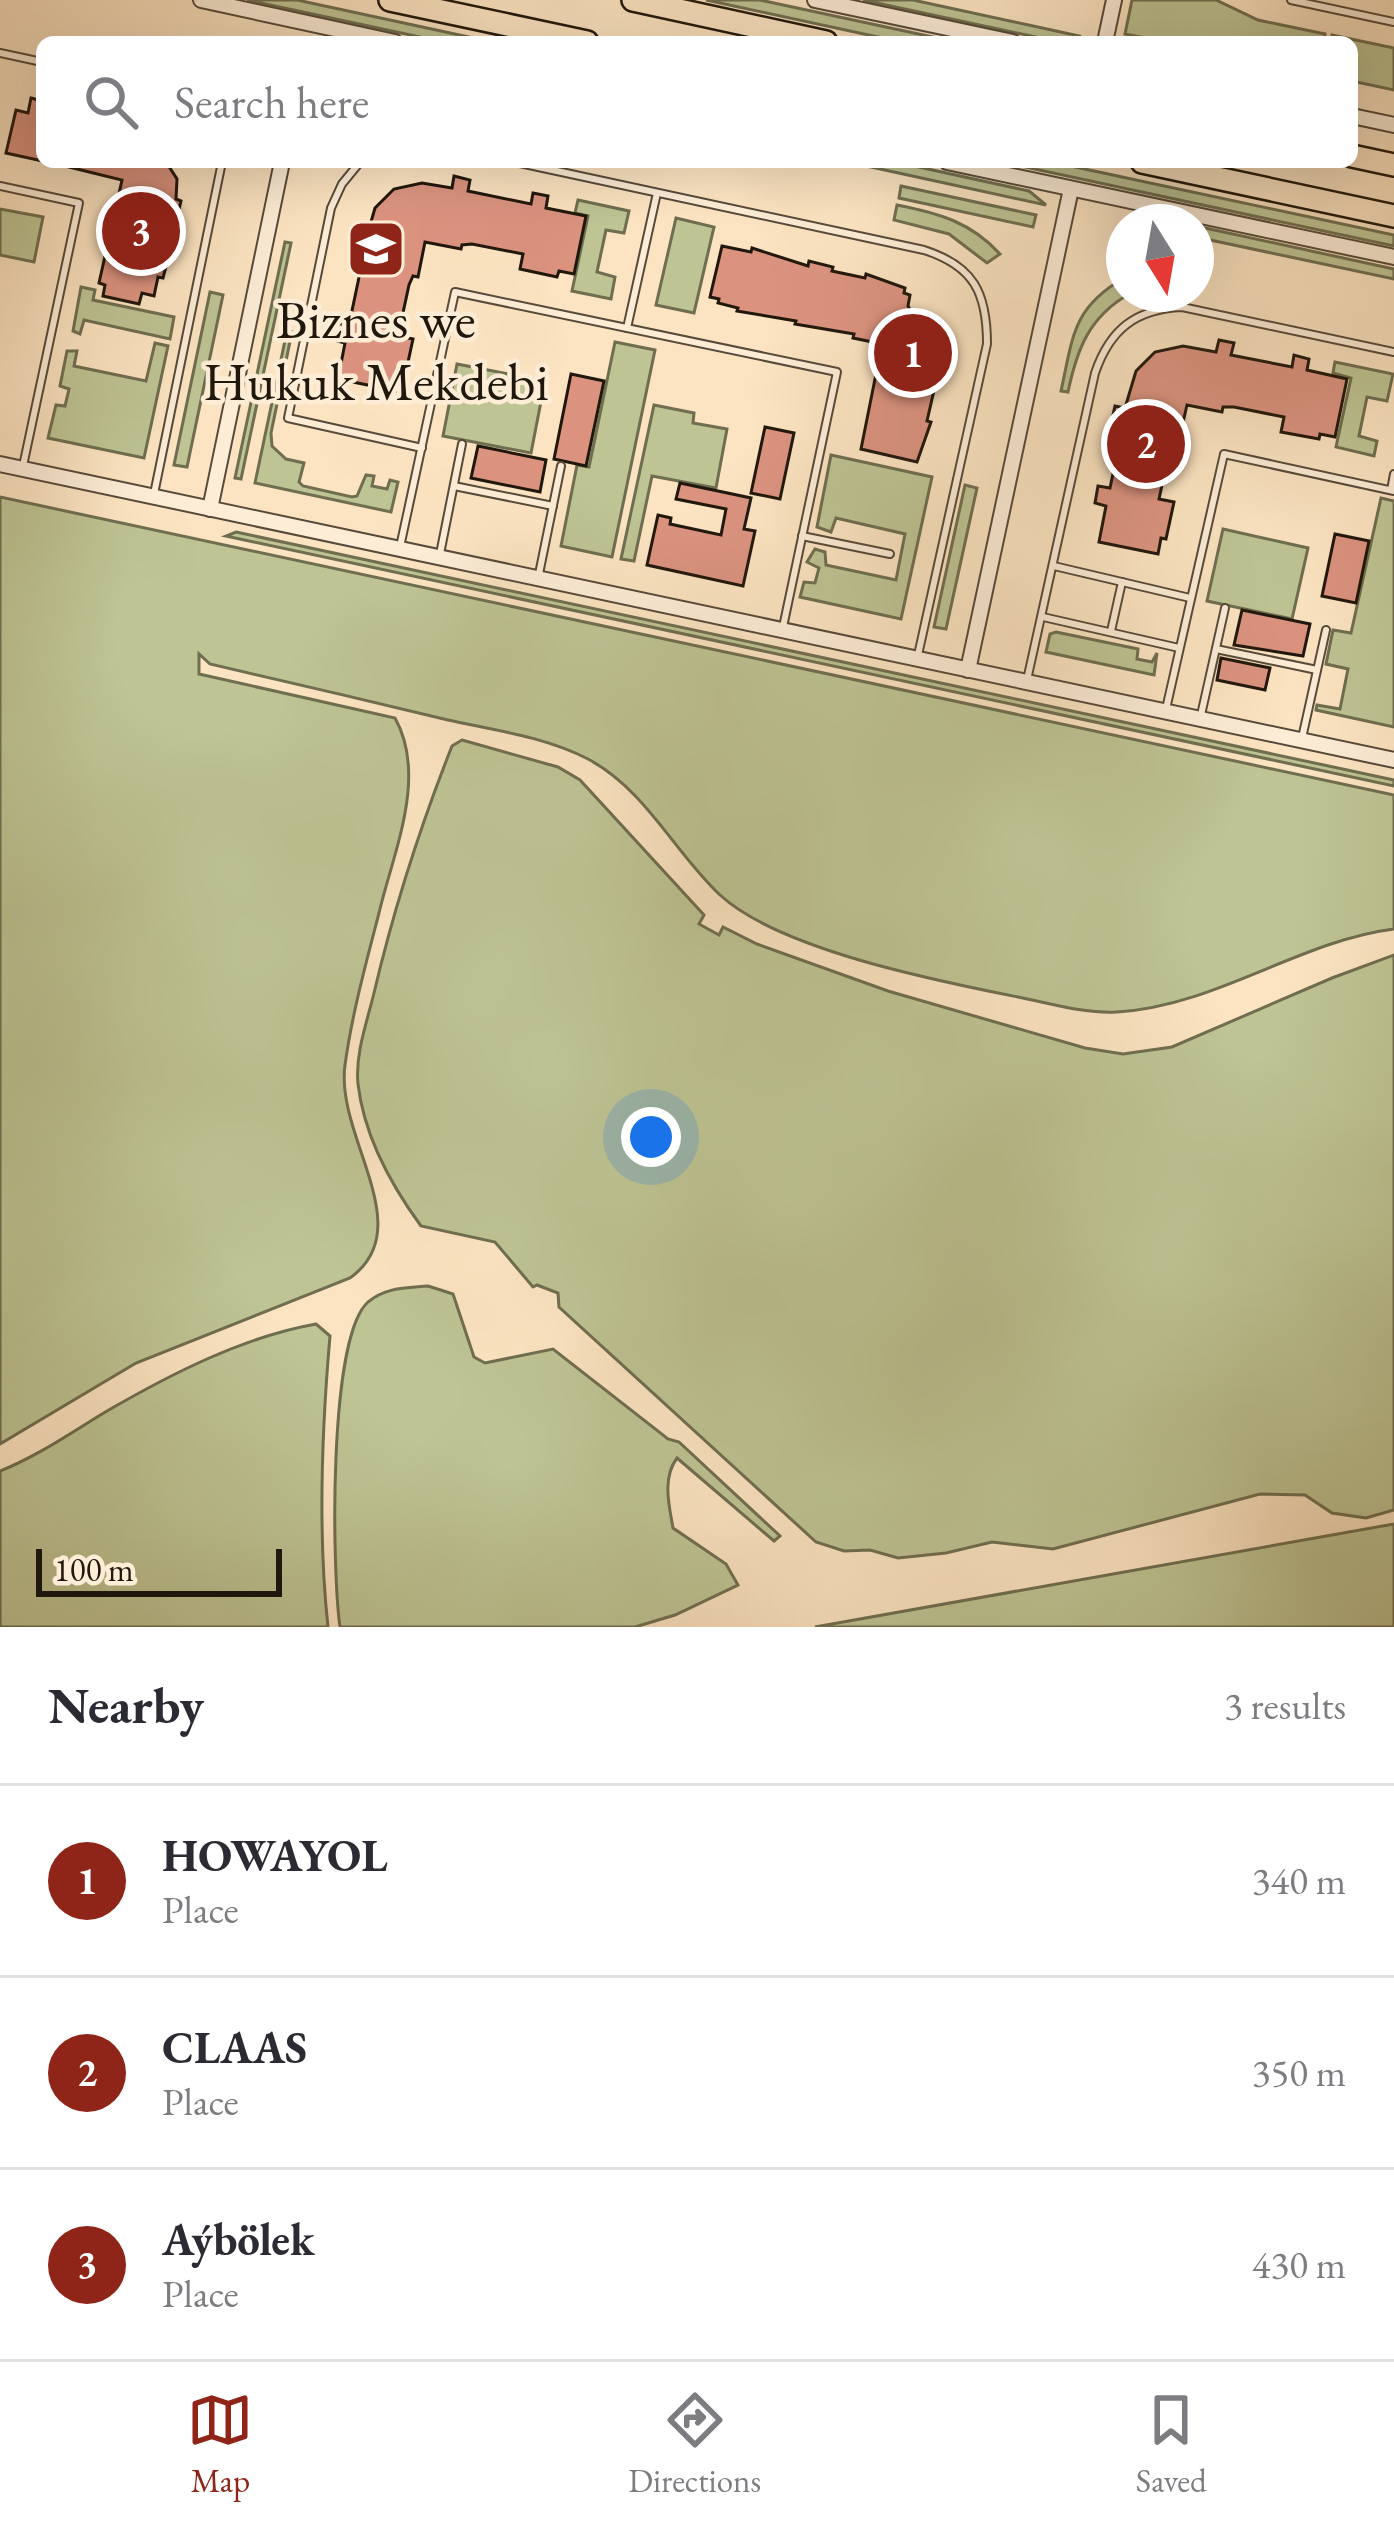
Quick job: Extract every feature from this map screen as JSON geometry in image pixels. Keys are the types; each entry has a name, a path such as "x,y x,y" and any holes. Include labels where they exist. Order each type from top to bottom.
{"main road":[{"path":"390,0 559,36"},
{"path":"633,0 798,36"},
{"path":"1358,157 1394,165"},
{"path":"1170,168 1394,216"}],"street":[{"path":"200,0 367,36"},
{"path":"815,0 985,36"},
{"path":"1106,36 1114,0"},
{"path":"309,36 312,24"},
{"path":"1358,117 1394,125"},
{"path":"210,509 282,168"},
{"path":"974,168 1394,257"},
{"path":"968,670 1071,189"},
{"path":"0,464 1394,760"}],"lane":[{"path":"1291,0 1394,22"},
{"path":"0,53 36,61"},
{"path":"153,497 222,168"},
{"path":"355,168 331,208 288,418 422,448"},
{"path":"542,168 925,250 963,268 985,308 987,344 918,659"},
{"path":"0,186 79,203 22,469"},
{"path":"627,328 657,193"},
{"path":"400,549 455,292 837,372 782,630"},
{"path":"1027,682 1095,373 1110,339 1132,319 1164,308 1203,309 1394,352"},
{"path":"439,557 463,444"},
{"path":"1165,711 1224,454 1392,490 1394,474"},
{"path":"538,578 561,466"},
{"path":"454,487 553,506"},
{"path":"802,536 890,554"},
{"path":"1053,566 1190,598"},
{"path":"1111,633 1122,582"},
{"path":"1201,719 1225,608"},
{"path":"1043,617 1179,648"},
{"path":"1301,740 1326,630"},
{"path":"1216,649 1317,670"}],"green space":[{"path":"247,0 297,0 464,36 415,36"},
{"path":"706,0 760,0 928,36 873,36"},
{"path":"863,0 913,0 1079,36 1031,36"},
{"path":"1132,0 1216,0 1258,20 1325,34 1135,36 1125,34"},
{"path":"1358,40 1394,48 1394,90 1358,82"},
{"path":"876,168 924,168 1029,191 1046,205"},
{"path":"1030,168 1080,168 1394,235 1394,246"},
{"path":"901,186 1036,215 1033,227 899,198"},
{"path":"578,200 629,211 624,233 606,230 597,272 615,277 611,299 572,291 588,216 575,213"},
{"path":"897,205 953,220 1000,254 987,263 949,234 894,220"},
{"path":"0,209 43,217 34,262 0,255"},
{"path":"676,218 714,227 694,313 656,305"},
{"path":"1214,230 1394,269 1394,279 1214,241"},
{"path":"285,242 291,243 241,479 235,478"},
{"path":"81,287 95,290 93,300 174,317 170,339 84,320 80,334 73,331"},
{"path":"1106,290 1106,311 1081,348 1068,392 1061,391 1072,339"},
{"path":"210,292 223,295 187,467 174,465"},
{"path":"287,331 292,332 272,446 286,459 304,463 299,482 303,486 352,497 357,496 366,475 374,476 372,486 387,489 390,480 398,482 391,512 255,483"},
{"path":"615,342 655,350 612,557 561,546 577,465 589,467"},
{"path":"155,343 168,346 144,458 48,438 56,405 65,406 69,389 60,386 67,351 77,351 74,366 146,381"},
{"path":"1335,362 1393,374 1387,401 1367,397 1359,436 1377,441 1374,456 1336,447 1351,378 1333,373"},
{"path":"457,364 545,381 531,453 443,436"},
{"path":"654,405 694,413 693,423 727,429 716,488 652,476 634,561 621,559"},
{"path":"831,455 932,477 901,619 800,597 804,582 815,583 819,568 807,562 815,549 825,552 826,565 896,580 905,534 836,518 831,532 817,527"},
{"path":"965,485 977,488 946,629 934,627"},
{"path":"0,497 1394,795 1394,929 1325,946 1189,998 1117,1012 1080,1010 946,982 861,961 747,915 704,878 627,787 572,751 210,664 199,654 199,674 395,718 404,741 408,765 405,815 345,1065 345,1093 377,1208 377,1234 369,1257 350,1278 136,1363 0,1444"},
{"path":"1381,498 1394,501 1394,727 1316,710 1317,705 1340,709 1348,669 1326,664 1333,630 1351,633"},
{"path":"1223,529 1308,548 1292,619 1207,601"},
{"path":"236,532 1394,780 1394,786 226,536"},
{"path":"1050,634 1138,649 1137,659 1152,662 1157,653 1154,675 1046,652"},
{"path":"462,740 558,767 580,780 704,915 699,924 719,935 723,927 888,991 1085,1048 1123,1054 1172,1047 1394,955 1394,1510 1366,1518 1332,1513 1305,1495 1260,1494 1053,1549 992,1542 898,1558 870,1550 844,1551 816,1542 559,1307 558,1293 533,1287 495,1242 421,1226 389,1177 373,1141 361,1103 358,1061 408,868 452,746"},
{"path":"428,1286 453,1294 474,1357 485,1363 553,1349 668,1439 679,1442 780,1536 774,1541 677,1458 668,1483 673,1528 726,1564 738,1585 675,1615 635,1627 340,1627 336,1457 339,1406 355,1324 375,1297"},
{"path":"316,1324 330,1336 322,1482 328,1627 0,1627 0,1471 182,1371 235,1347"},
{"path":"1394,1524 1394,1627 815,1627"}],"building":[{"path":"31,98 36,99 36,160 6,153 16,110 28,113"},
{"path":"73,168 170,168 177,179 176,199 181,201 176,222 171,221 163,278 158,277 154,296 142,293 139,304 103,296 105,285 99,283 122,180"},
{"path":"454,176 470,180 468,191 531,204 533,193 548,196 546,208 586,216 574,274 559,271 557,277 520,269 523,254 472,244 461,249 425,242 398,336 413,339 397,391 338,379 345,343 333,340 337,323 349,325 362,263 350,261 354,243 364,246 375,208 394,189 422,183 452,188"},
{"path":"722,246 751,252 752,248 865,278 866,274 905,288 904,293 910,295 908,306 929,340 939,342 937,348 943,350 940,365 944,366 927,421 931,422 917,462 861,449 882,344 718,303 719,299 710,297"},
{"path":"1219,340 1234,343 1231,355 1292,367 1294,355 1309,359 1307,370 1347,379 1335,437 1281,432 1284,417 1234,407 1223,407 1222,412 1187,405 1179,440 1174,439 1170,448 1159,499 1174,502 1158,554 1099,542 1106,506 1095,503 1098,486 1110,488 1123,426 1111,424 1115,406 1125,408 1136,371 1155,352 1183,346 1216,352"},
{"path":"571,374 604,381 586,466 554,459"},
{"path":"765,427 794,433 780,499 751,493"},
{"path":"478,446 546,460 540,492 471,478"},
{"path":"680,483 751,498 744,529 755,531 743,586 647,565 658,515 671,518 670,524 721,535 726,509 676,499"},
{"path":"1335,534 1369,541 1356,603 1322,596"},
{"path":"1242,610 1310,624 1303,656 1234,645"},
{"path":"1221,658 1270,668 1265,690 1217,680"}],"place":[{"name":"Aýbölek","path":"141,231"},
{"name":"Biznes we Hukuk Mekdebi","path":"376,249"},
{"name":"HOWAYOL","path":"913,353"},
{"name":"CLAAS","path":"1146,444"}]}
